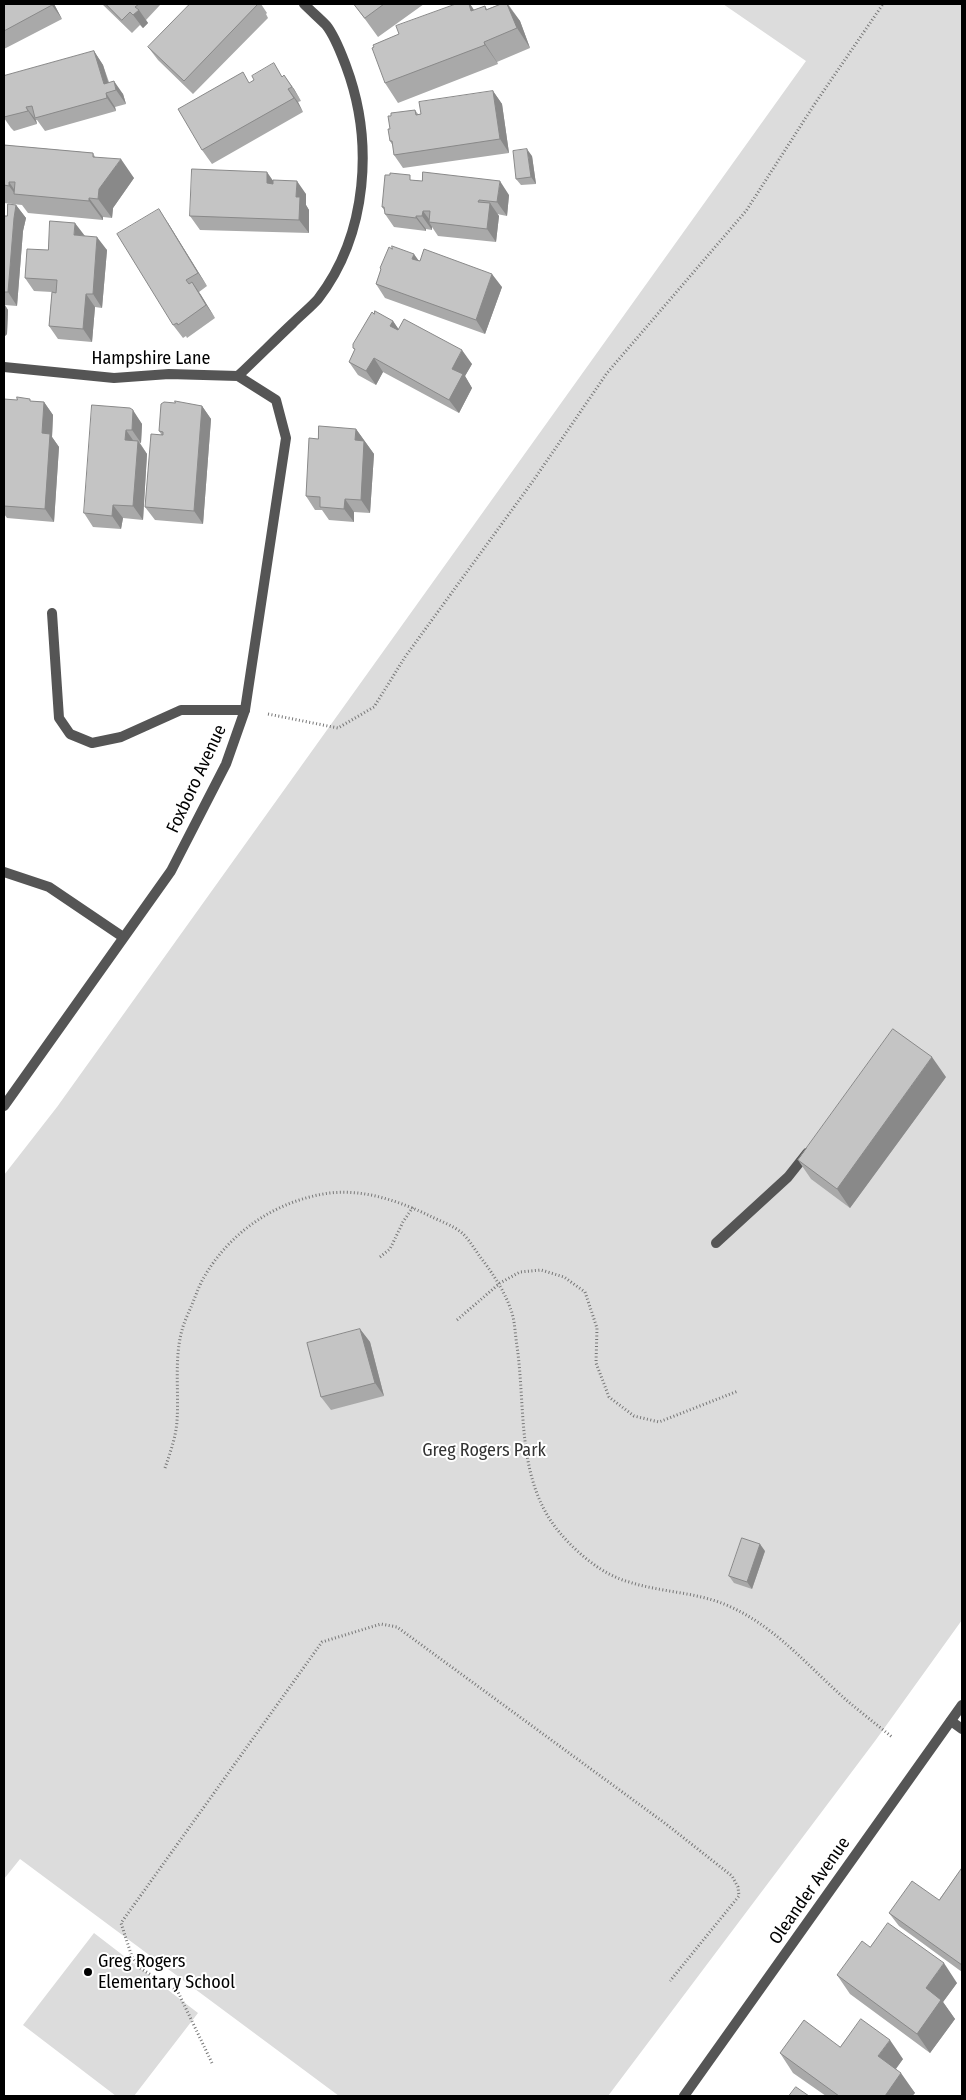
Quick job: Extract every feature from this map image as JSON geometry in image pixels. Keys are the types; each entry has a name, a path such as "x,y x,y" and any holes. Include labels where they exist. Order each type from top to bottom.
{"street":[{"path":"238,376 317,299 334,273 356,215 362,185 361,120 354,88 342,56 327,26 304,4"},
{"name":"Hampshire Lane","path":"4,367 114,378 169,374 238,376"},
{"name":"Foxboro Avenue","path":"4,1106 171,871 226,764 245,710 286,438 276,400 238,376"},
{"path":"52,614 59,718 70,734 92,743 121,737 181,710 245,710"},
{"path":"4,872 50,887 123,937"},
{"path":"716,1243 788,1177 811,1147"},
{"name":"Oleander Avenue","path":"684,2096 962,1705"},
{"path":"951,1721 962,1729"}],"path":[{"path":"245,710 338,728 374,707 405,657 533,480 607,373 746,211 814,104 883,4"},
{"path":"165,1468 176,1434 176,1376 182,1330 203,1279 230,1242 266,1214 287,1204 309,1197 332,1193 355,1193 378,1196 413,1208 462,1233 500,1283 512,1313 520,1367 528,1467 538,1498 559,1532 579,1553 602,1570 628,1582 724,1604 772,1631 846,1700 892,1736"},
{"path":"380,1257 390,1249 413,1208"},
{"path":"457,1320 500,1283 520,1272 541,1270 564,1277 585,1292 597,1328 596,1363 609,1397 634,1416 659,1422 738,1391"},
{"path":"212,2063 178,1992 140,1968 132,1957 121,1923 322,1642 381,1624 397,1627 666,1824 732,1876 738,1887 739,1896 670,1981"}],"green space":[{"name":"Greg Rogers Park","path":"723,4 962,4 962,1620 875,1741 608,2096 339,2096 20,1859 4,1879 4,1175 57,1107 806,61"},
{"path":"94,1933 198,2013 134,2096 116,2096 23,2025"}],"building":[{"path":"4,4 51,4 52,5 4,31"},
{"path":"106,4 139,4 135,7 139,10 133,15 130,12 122,20"},
{"path":"190,4 258,4 184,81 148,47"},
{"path":"354,4 384,4 365,18"},
{"path":"456,4 469,4 471,11 485,6 486,10 501,4 507,4 517,28 484,42 485,45 385,83 372,48 374,47 373,45 399,34 396,26"},
{"path":"94,51 104,84 114,81 116,90 106,93 107,98 35,118 32,106 26,107 28,111 4,117 4,76"},
{"path":"274,63 282,77 284,75 292,87 288,89 294,98 202,150 178,109 243,72 249,83 254,80 252,76"},
{"path":"493,91 500,139 394,155 388,129 390,129 388,116 391,116 391,113 415,110 416,115 421,114 419,102"},
{"path":"4,145 93,153 93,157 121,159 99,189 98,199 89,198 89,201 14,194 15,182 9,182 9,186 4,185"},
{"path":"527,149 531,177 516,179 513,151"},
{"path":"192,169 267,172 267,183 273,184 273,180 297,181 296,197 300,197 299,220 190,216"},
{"path":"423,172 500,181 497,202 479,200 478,202 490,203 487,229 429,222 430,211 423,211 422,216 416,216 416,218 385,214 384,207 382,207 385,175 390,175 390,173 410,175 410,180 422,181"},
{"path":"8,204 16,205 8,292 4,292 4,216 7,216"},
{"path":"159,209 198,273 186,280 189,284 192,282 206,305 178,325 177,323 173,325 117,234"},
{"path":"50,221 75,223 74,235 97,237 93,294 86,294 83,329 49,326 52,292 56,293 57,280 25,278 27,249 48,250"},
{"path":"392,246 414,254 412,259 420,261 424,249 492,274 476,320 376,284 380,268 389,247 392,249"},
{"path":"375,311 393,321 390,326 398,330 404,319 462,350 452,369 463,374 449,400 374,358 366,371 349,362 355,349 353,344 372,312 374,314"},
{"path":"17,397 30,399 30,401 44,402 42,433 50,434 45,509 4,506 4,399 17,400"},
{"path":"175,401 202,406 194,511 145,507 151,434 163,435 163,432 159,431 161,404 164,402 175,403"},
{"path":"92,405 130,408 133,410 132,430 126,430 125,440 138,441 133,506 113,505 112,516 84,513"},
{"path":"319,426 356,429 355,440 364,441 361,500 345,499 344,509 320,507 320,497 306,496 309,438 318,439"},
{"path":"893,1029 932,1057 837,1189 798,1160"},
{"path":"360,1329 375,1383 321,1397 307,1343"},
{"path":"742,1538 760,1544 747,1582 729,1576"},
{"path":"962,1868 962,1965 889,1913 912,1881 939,1900"},
{"path":"888,1923 944,1963 926,1988 941,2000 917,2034 837,1975 862,1941 870,1947"},
{"path":"861,2019 890,2040 878,2056 901,2073 885,2096 839,2096 780,2053 804,2020 840,2047"},
{"path":"796,2087 809,2096 789,2096"}],"place":[{"name":"Greg Rogers Elementary School","path":"88,1972"}]}
